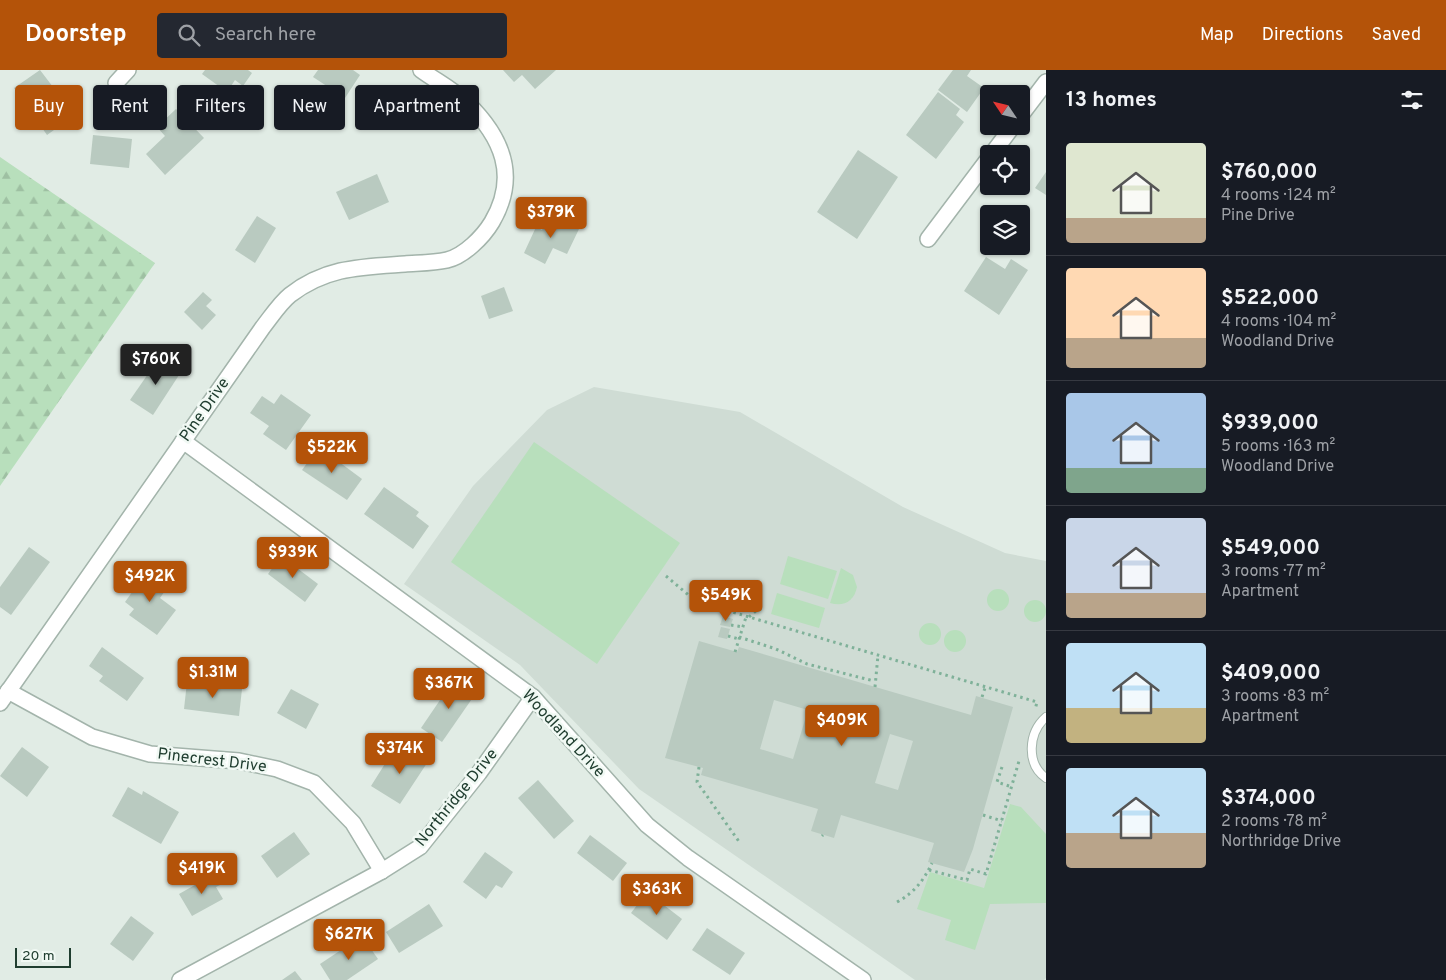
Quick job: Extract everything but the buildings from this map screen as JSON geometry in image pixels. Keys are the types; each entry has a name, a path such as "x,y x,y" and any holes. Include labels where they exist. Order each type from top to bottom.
{"street":[{"path":"116,83 128,70"},
{"name":"Pine Drive","path":"4,697 263,327 288,296 320,275 360,267 448,260 470,247 488,229 498,212 504,192 505,166 498,140 467,103 421,70"},
{"path":"1030,103 1046,82"},
{"path":"928,240 980,170"},
{"name":"Woodland Drive","path":"183,441 533,697 647,824 688,858 863,980"},
{"name":"Pinecrest Drive","path":"4,697 92,737 150,754 239,760 277,769 314,783 353,823 382,871"},
{"name":"Northridge Drive","path":"180,980 382,871 420,847 479,773 533,697"}],"lane":[{"path":"1043,776 1031,758 1033,739 1046,717"}],"path":[{"path":"666,576 692,598 747,617 1037,702 1034,712"},
{"path":"734,652 747,617 753,612 763,609"},
{"path":"731,625 743,627"},
{"path":"728,636 776,649 807,664 874,681"},
{"path":"875,687 874,681 878,655"},
{"path":"982,698 985,688"},
{"path":"929,870 967,880 970,869 986,874 1020,759"},
{"path":"699,767 697,782 740,843"},
{"path":"1002,767 997,782 1012,787"},
{"path":"983,815 1002,821"},
{"path":"897,902 926,878 932,863"}],"shaded area":[{"path":"594,387 740,412 903,507 1005,553 1046,561 1046,978 1044,980 915,980 639,789 520,665 404,584 473,486 547,410"}],"green space":[{"path":"0,157 155,263 0,486"},
{"path":"534,442 680,543 597,664 451,562"},
{"path":"788,556 837,571 828,599 780,584"},
{"path":"841,568 853,575 857,587 856,592 851,600 843,604 830,603"},
{"path":"998,589 1006,592 1009,600 1006,608 998,611 990,608 987,600 990,592"},
{"path":"777,593 825,608 819,628 771,614"},
{"path":"1035,600 1043,603 1046,611 1043,619 1035,622 1027,619 1024,611 1027,603"},
{"path":"930,623 938,626 941,634 938,642 930,645 922,642 919,634 922,626"},
{"path":"955,630 963,633 966,641 963,649 955,652 947,649 944,641 947,633"},
{"path":"1010,804 1021,807 1046,834 1046,903 990,904 975,950 945,940 951,920 917,909 930,872 984,888"}]}
